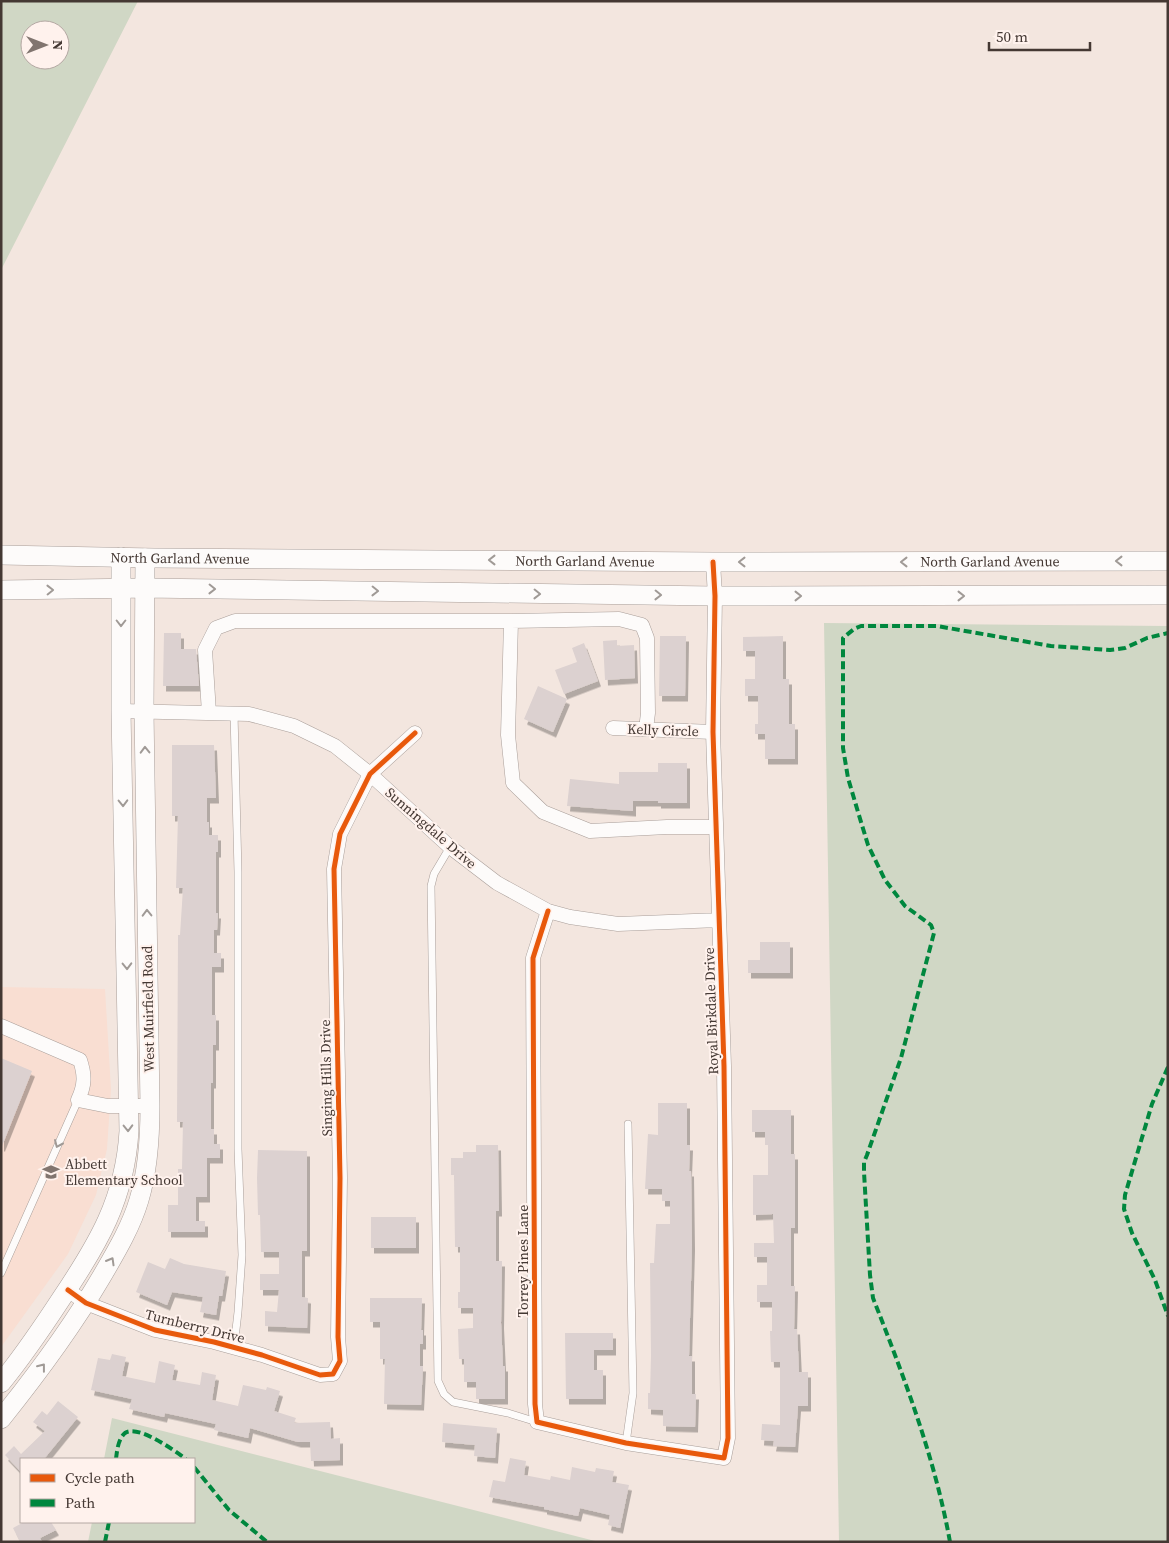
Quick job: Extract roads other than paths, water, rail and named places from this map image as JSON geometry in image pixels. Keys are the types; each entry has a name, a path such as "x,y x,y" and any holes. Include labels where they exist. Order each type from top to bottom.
{"main road":[{"name":"North Garland Avenue","path":"1,555 145,558 713,562 1168,561"},
{"name":"West Muirfield Road","path":"1,1419 10,1383 27,1352 95,1246 110,1216 121,1182 127,1154 127,988 121,711 121,557"},
{"name":"West Muirfield Road","path":"10,1383 50,1356 86,1303 128,1228 139,1200 146,1167 150,1106 144,711 145,558"},
{"path":"1,590 144,588 715,596 1168,595"}],"street":[{"name":"Royal Birkdale Drive","path":"626,1443 724,1458 728,1438 724,1075 713,732 715,596 713,562"},
{"path":"209,713 204,650 216,628 235,622 511,622 619,619 642,625 647,638 648,713 646,729"},
{"path":"511,622 508,735 514,783 543,812 590,831 667,827 716,827"},
{"name":"Sunningdale Drive","path":"121,711 249,714 294,726 335,746 370,774 450,846 497,883 548,911 570,917 618,924 719,920"},
{"name":"Kelly Circle","path":"613,728 713,732"},
{"path":"370,774 415,733"},
{"name":"Singing Hills Drive","path":"320,1375 333,1374 340,1361 338,1337 340,1178 334,869 340,834 370,774"},
{"name":"Torrey Pines Lane","path":"537,1422 534,1346 533,958 548,911"},
{"path":"1,1026 80,1060 85,1073 84,1088 78,1100 108,1106 150,1106"},
{"name":"Turnberry Drive","path":"68,1290 86,1303 155,1330 234,1347 320,1375"},
{"path":"537,1422 626,1443"}],"lane":[{"path":"234,714 238,872 238,1149 242,1255 234,1347"},
{"path":"450,846 434,874 431,886 438,1381 444,1394 453,1402 508,1413 537,1422"},
{"path":"1,1273 78,1100"},
{"path":"626,1443 633,1393 628,1124"}],"place":[{"name":"Abbett Elementary School","path":"51,1172"}]}
